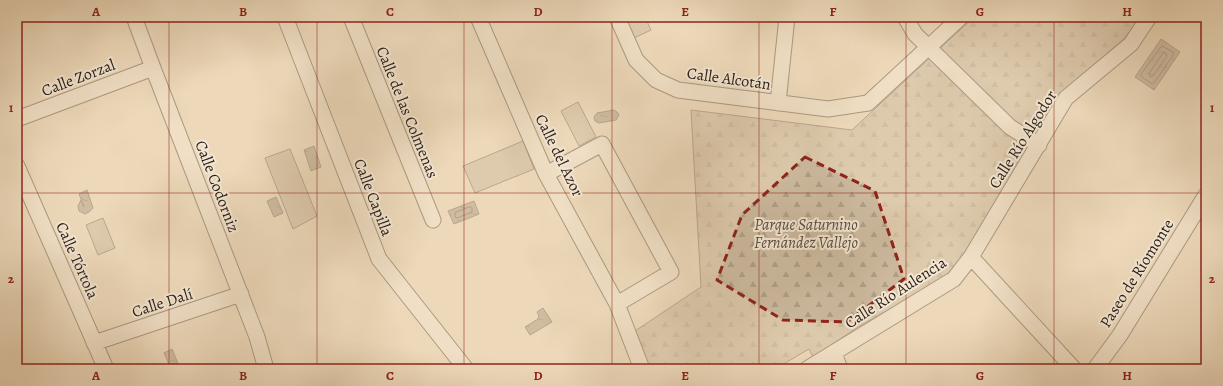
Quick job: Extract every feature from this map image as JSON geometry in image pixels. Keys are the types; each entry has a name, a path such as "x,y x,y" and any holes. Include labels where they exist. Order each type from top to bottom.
{"street":[{"name":"Calle Codorniz","path":"134,17 257,336 266,369"},
{"name":"Calle Capilla","path":"285,17 379,259 466,369"},
{"name":"Calle de las Colmenas","path":"351,17 433,220"},
{"name":"Calle del Azor","path":"478,17 546,174 617,304 642,369"},
{"name":"Calle Alcotán","path":"617,17 636,60 656,80 678,90 828,109 868,103 961,17"},
{"path":"778,103 787,17"},
{"path":"905,17 915,34 1010,127 1039,145"},
{"name":"Calle Río Algodor","path":"971,257 1066,98 1131,44 1149,17"},
{"name":"Calle Zorzal","path":"17,120 153,68"},
{"path":"546,174 602,144 671,272 617,304"},
{"name":"Calle Tórtola","path":"17,166 106,369"},
{"name":"Paseo de Ríomonte","path":"1095,369 1120,335 1206,195"},
{"path":"971,257 1074,369"},
{"name":"Calle Río Aulencia","path":"807,369 954,279 971,257"},
{"name":"Calle Dalí","path":"94,343 241,294"},
{"path":"834,353 840,369"}],"highlighted area":[{"path":"805,157 875,191 904,279 847,322 783,320 717,280 742,215"}],"green space":[{"path":"624,17 645,17 651,30 634,38"},
{"name":"Parque Saturnino Fernández Vallejo","path":"974,17 1140,17 1124,39 1058,96 952,274 858,327 813,357 809,349 775,369 650,369 635,331 701,287 691,110 852,130"},
{"path":"578,102 596,137 579,146 561,111"},
{"path":"523,141 534,169 475,193 463,166"},
{"path":"290,149 317,216 293,229 265,158"},
{"path":"103,218 115,248 98,255 86,225"}],"water":[{"path":"1161,39 1180,52 1154,90 1135,77"},
{"path":"614,110 619,115 616,120 599,123 595,121 594,117 597,113"},
{"path":"314,146 321,167 311,171 304,150"},
{"path":"87,190 93,208 85,214 79,211 78,206 81,200 84,207 79,194"},
{"path":"276,197 283,213 274,217 267,201"},
{"path":"474,201 479,214 454,224 448,211"},
{"path":"543,308 552,322 530,335 525,327 538,319 539,316 537,312"},
{"path":"172,349 179,366 171,369 164,353"}]}
